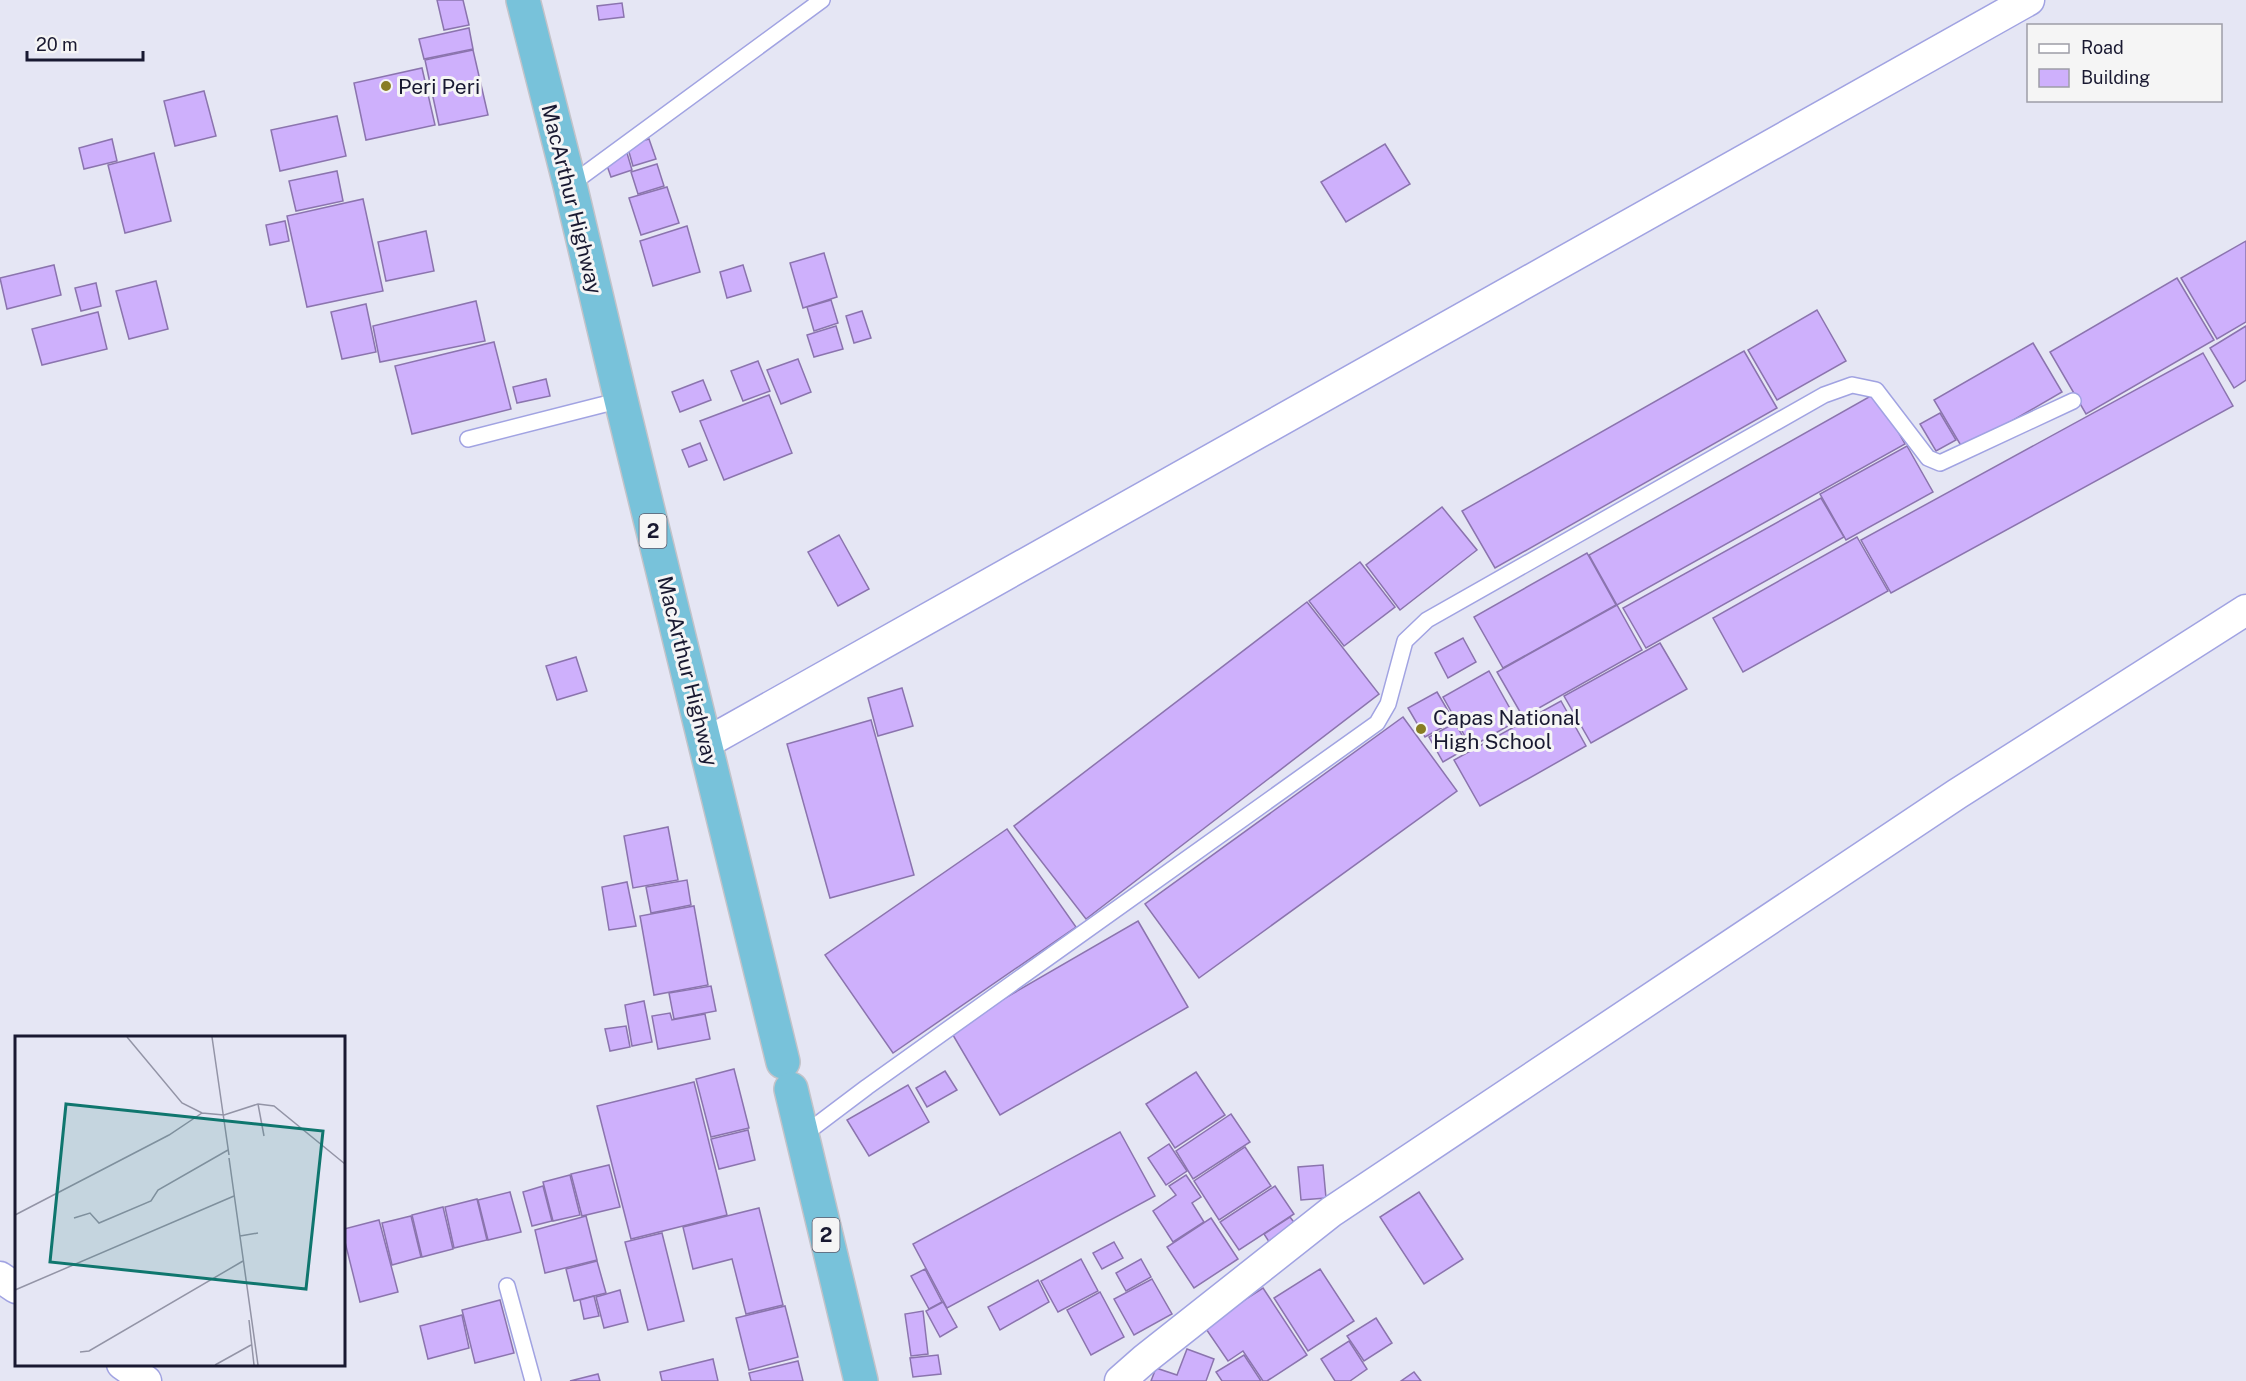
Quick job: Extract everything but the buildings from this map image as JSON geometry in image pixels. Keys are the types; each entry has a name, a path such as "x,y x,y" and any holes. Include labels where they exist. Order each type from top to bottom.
{"highway":[{"name":"MacArthur Highway","path":"523,0 861,1381"}],"street":[{"path":"706,743 2029,0"},
{"path":"1120,1381 1144,1359 1330,1212 1957,794 2246,610"},
{"path":"0,1276 15,1287"},
{"path":"124,1366 146,1381"}],"lane":[{"path":"570,185 822,0"},
{"path":"802,1136 867,1087 1114,913 1377,723 1388,704 1405,641 1427,620 1824,395 1852,386 1876,390 1928,458 1940,463 2073,401"},
{"path":"468,439 621,400"},
{"path":"507,1286 533,1381"}],"place":[{"name":"Peri Peri","path":"386,86"},
{"name":"Capas National High School","path":"1421,729"}]}
